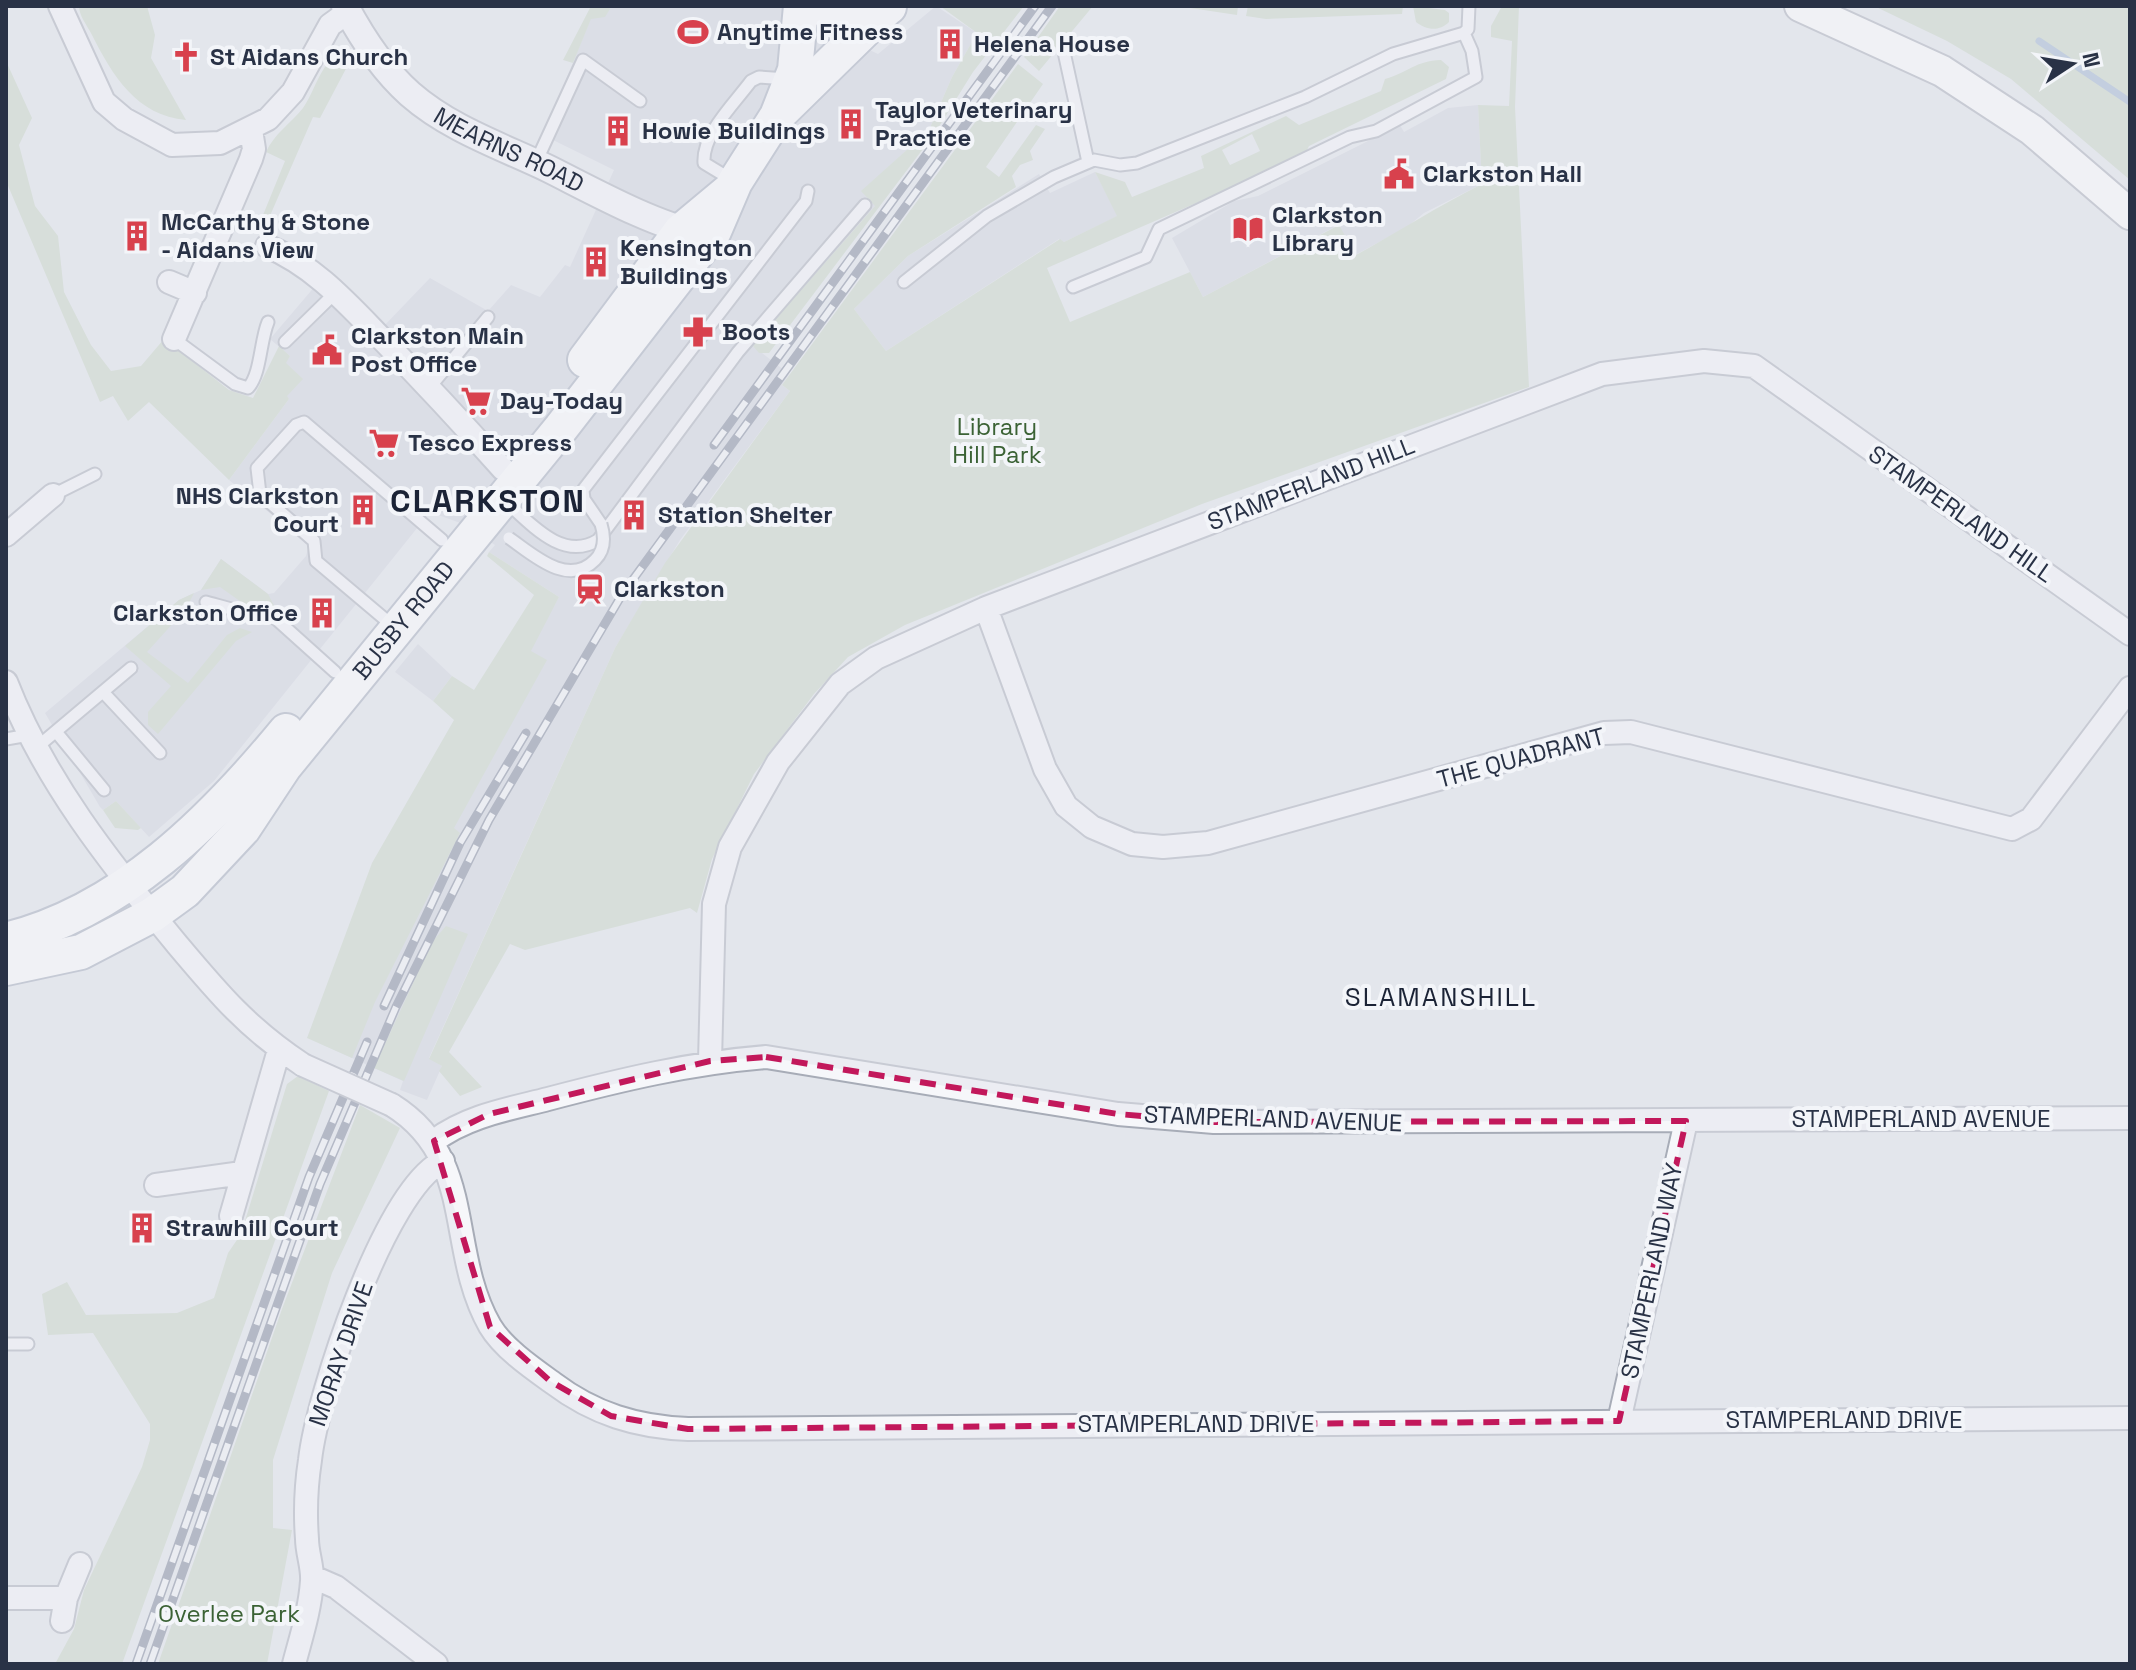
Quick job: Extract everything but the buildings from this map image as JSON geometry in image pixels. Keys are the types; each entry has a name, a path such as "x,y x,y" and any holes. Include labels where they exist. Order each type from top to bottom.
{"main road":[{"name":"BUSBY ROAD","path":"6,940 56,925 127,885 189,833 252,773 335,672 499,507 735,184 777,116 791,80 801,6"},
{"path":"818,6 847,17 886,9"},
{"path":"1800,6 1942,71 2032,130 2130,214"},
{"path":"777,116 886,9"},
{"name":"BUSBY ROAD","path":"6,968 81,952 152,915 185,891 226,849 388,622 442,540 499,507"}],"street":[{"path":"60,6 104,102 124,119 172,145 220,143 251,130 284,103 330,25 347,9"},
{"name":"MEARNS ROAD","path":"347,9 370,47 408,93 452,124 698,231"},
{"path":"174,339 251,159 254,149 251,130"},
{"path":"267,246 294,257 336,292 430,387 499,507"},
{"path":"169,282 195,293"},
{"name":"STAMPERLAND HILL","path":"710,1061 714,904 730,847 778,762 840,684 876,658 986,608 1602,374 1704,361 1754,366 2130,634"},
{"path":"6,535 53,495"},
{"name":"THE QUADRANT","path":"986,608 1056,792 1079,818 1102,832 1132,844 1163,847 1208,843 1604,733 1631,732 2012,829 2031,819 2130,688"},
{"path":"6,682 32,741 127,885 225,1004 279,1050 303,1065 392,1105 413,1119 438,1151"},
{"path":"231,1216 279,1050"},
{"name":"STAMPERLAND AVENUE","path":"438,1151 449,1129 489,1114 710,1061 766,1057 1118,1114 1214,1122 2130,1118"},
{"name":"STAMPERLAND WAY","path":"1619,1421 1686,1121"},
{"name":"STAMPERLAND DRIVE","path":"438,1151 470,1275 490,1327 523,1359 568,1394 599,1411 634,1424 688,1429 2130,1418"},
{"name":"MORAY DRIVE","path":"294,1664 308,1613 313,1577 306,1504 319,1406 374,1258 438,1151"},
{"path":"156,1185 242,1173"},
{"path":"62,1621 66,1598 80,1564"},
{"path":"313,1577 336,1587 436,1664"},
{"path":"6,1598 66,1598"}],"lane":[{"path":"904,282 987,216 1054,177 1088,162 1137,163 1305,97 1393,54 1464,33 1468,29 1469,6"},
{"path":"1073,287 1146,257 1159,229 1350,137 1376,131 1476,77 1472,51 1464,33"},
{"path":"1064,52 1088,162"},
{"path":"536,163 583,60 640,101"},
{"path":"735,184 704,163 703,150 751,81 759,77 791,80"},
{"path":"499,507 552,567 570,571 592,563 598,557 603,545 601,524 584,499 583,490 806,201 808,191"},
{"path":"499,507 558,544 574,548 598,540 738,352 865,205"},
{"path":"285,342 336,292"},
{"path":"430,387 488,317"},
{"path":"174,339 235,384 248,388 253,382 259,343 268,322"},
{"path":"388,622 316,561 314,541 260,494 257,468 296,425 304,422 442,540"},
{"path":"53,495 95,474"},
{"path":"206,602 235,607 258,618 275,618 335,672"},
{"path":"6,739 32,741 57,733 131,668"},
{"path":"103,692 160,753"},
{"path":"57,733 104,790"},
{"path":"6,1344 28,1344"}],"highlighted area":[{"path":"766,1057 1118,1114 1214,1122 1686,1121 1619,1421 688,1429 611,1416 550,1381 490,1327 434,1141 489,1114 710,1061"}],"shaded area":[{"path":"608,6 787,6 788,11 878,54 936,6 977,33 952,77 929,130 862,191 876,205 753,346 789,374 782,385 790,391 680,540 615,648 429,1058 442,1066 427,1100 400,1090 403,1081 319,1043 381,905 559,597 489,552 495,545 463,524 430,512 214,781 149,837 116,801 103,810 100,807 45,713 179,600 201,590 221,559 268,594 274,593 306,556 309,545 229,480 289,399 286,396 302,379 285,363 290,356 270,339 316,285 382,328 430,278 488,311 511,285 540,297 565,265 570,267 614,170 553,140 545,131 591,18 605,16"},
{"path":"1478,105 1482,184 1424,213 1407,227 1355,255 1338,225 1203,297 1172,238 1234,201 1258,196 1400,125 1404,132 1448,108"},
{"path":"1095,172 1118,216 1064,242 1059,239 886,351 854,309 908,256 1039,174 1050,193"},
{"path":"418,644 452,676 433,701 395,672"}],"green space":[{"path":"79,6 147,6 155,35 151,58 186,120 153,111 128,91 100,50"},
{"path":"591,6 608,6 610,9 605,17 591,19 573,63 563,60"},
{"path":"940,6 1024,6 973,72 935,133 769,353 759,353 753,346 758,339 875,206 861,191 929,130 952,77 977,33"},
{"path":"1060,6 1093,6 1039,71 1024,57"},
{"path":"1177,6 1238,6 1237,15"},
{"path":"1248,6 1403,6 1402,14 1266,19 1246,16"},
{"path":"1413,6 1445,10 1449,13 1449,22 1437,29 1424,27 1416,22"},
{"name":"Library Hill Park","path":"1502,6 1519,6 1515,107 1529,387 1202,504 905,625 848,657 814,694 754,774 712,859 697,913 690,908 525,950 510,944 449,1052 482,1087 460,1096 439,1071 442,1066 429,1059 615,648 665,563 790,391 782,385 1018,64 1043,84 986,167 999,177 1036,125 1045,129 1030,151 1033,160 1020,165 1012,176 1016,187 908,256 854,309 886,351 1060,239 1064,242 1117,216 1095,172 1125,182 1132,197 1204,168 1201,156 1286,116 1299,125 1381,91 1385,79 1425,62 1441,60 1449,67 1446,79 1309,146 1304,156 1047,268 1070,322 1190,272 1203,297 1339,225 1356,255 1482,184 1478,105 1509,106 1512,41 1491,37 1491,26","holes":["1252,134 1260,151 1230,165 1222,150"]},
{"path":"1874,6 2130,6 2130,180 2011,79 1947,41"},
{"path":"338,54 348,65 320,118 313,117 269,218 263,215 285,161 266,152 278,134 303,108 322,71"},
{"path":"6,61 32,118 19,145 35,206 58,236 64,292 91,345 111,371 141,366 164,339 229,390 253,398 279,346 290,356 286,363 303,379 287,396 289,399 229,480 149,402 128,421 113,396 100,402 6,181"},
{"path":"489,552 559,597 531,651 547,660 454,828 460,833 375,1002 352,1058 307,1038 372,863 454,720 433,701 452,676 474,690 534,595 487,556"},
{"path":"221,559 268,594 278,613 254,611 220,587 201,590"},
{"path":"194,593 186,609 147,652 188,683 227,635 240,628 252,632 236,641 158,734 148,725 148,712 171,686 125,646 179,600"},
{"path":"116,801 141,828 115,828 103,810"},
{"path":"446,926 468,934 404,1081 374,1068 432,942"},
{"path":"298,1076 329,1091 122,1664 55,1664 74,1629 84,1590 142,1467 150,1440 150,1424 93,1333 48,1335 42,1294 67,1282 86,1315 177,1313 214,1298 228,1253 241,1234 287,1084"},
{"name":"Overlee Park","path":"360,1105 400,1128 332,1273 273,1460 273,1528 292,1530 267,1664 158,1664 282,1309"}],"waterway":[{"path":"2039,41 2130,102"}],"railway":[{"path":"714,445 1035,6"},
{"path":"150,1664 320,1184 396,1007 489,820 623,593 1052,6"},
{"path":"384,1006 460,843 526,733"},
{"path":"136,1664 309,1177 367,1042"}],"place":[{"name":"Anytime Fitness","path":"693,32"},
{"name":"Helena House","path":"950,44"},
{"name":"St Aidans Church","path":"186,57"},
{"name":"Taylor Veterinary Practice","path":"851,124"},
{"name":"Howie Buildings","path":"618,131"},
{"name":"Clarkston Hall","path":"1399,174"},
{"name":"Clarkston Library","path":"1248,229"},
{"name":"McCarthy & Stone - Aidans View","path":"137,236"},
{"name":"Kensington Buildings","path":"596,262"},
{"name":"Boots","path":"698,332"},
{"name":"Clarkston Main Post Office","path":"327,350"},
{"name":"Day-Today","path":"476,401"},
{"name":"Tesco Express","path":"384,443"},
{"name":"NHS Clarkston Court","path":"363,510"},
{"name":"Station Shelter","path":"634,515"},
{"name":"Clarkston","path":"590,589"},
{"name":"Clarkston Office","path":"322,613"},
{"name":"Strawhill Court","path":"142,1228"}],"district":[{"name":"CLARKSTON","path":"488,501"},
{"name":"SLAMANSHILL","path":"1441,997"}]}
